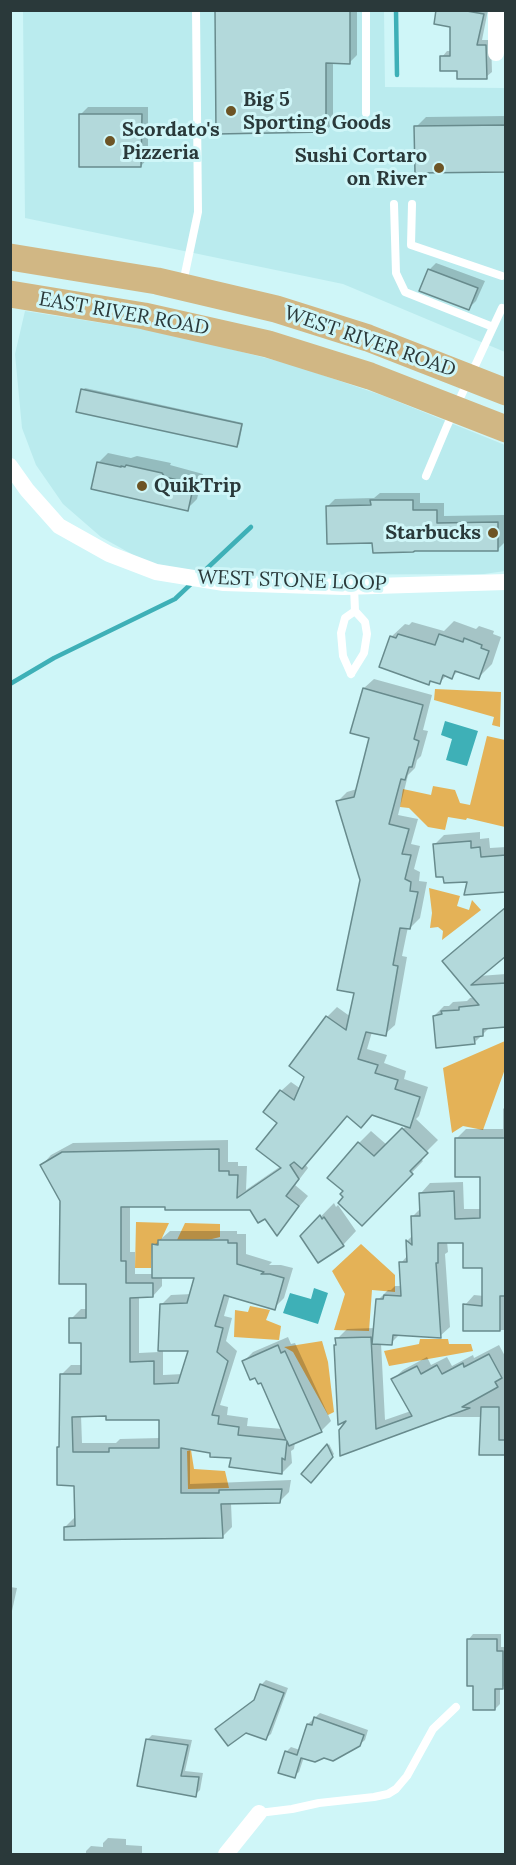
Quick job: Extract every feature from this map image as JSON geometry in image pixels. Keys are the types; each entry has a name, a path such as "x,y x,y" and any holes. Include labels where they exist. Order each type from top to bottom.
{"main road":[{"name":"EAST RIVER ROAD","path":"10,257 182,286 232,297"},
{"name":"EAST RIVER ROAD","path":"10,294 144,316 238,336"},
{"name":"WEST RIVER ROAD","path":"232,297 298,315 368,338 506,392"},
{"name":"WEST RIVER ROAD","path":"238,336 370,376 506,429"}],"street":[{"path":"496,53 499,14"},
{"name":"WEST STONE LOOP","path":"10,466 27,490 59,526 109,554 156,572 224,583 354,586 506,582"},
{"path":"226,1854 259,1814"}],"lane":[{"path":"182,286 198,212 196,10"},
{"path":"366,10 366,113"},
{"path":"394,204 396,273 405,292 493,327"},
{"path":"412,204 411,245 502,276"},
{"path":"426,476 502,308"},
{"path":"354,586 355,611 365,622 367,634 364,653 351,674 343,656 341,633 345,618 355,611"},
{"path":"259,1814 388,1794 396,1789 407,1776 433,1729 456,1707"}],"shaded area":[{"path":"23,11 384,11 385,87 505,88 505,352 343,284 25,218"},
{"path":"25,311 172,334 293,365 384,396 505,445 505,571 484,574 261,575 181,569 146,562 101,537 63,504 36,465 22,428 15,354"},
{"path":"435,689 501,692 500,727 492,725 494,717 434,700"},
{"path":"487,736 505,740 505,827 467,818 466,820 448,817 445,830 428,827 409,808 400,807 403,789 431,795 433,786 455,790 460,803 470,805"},
{"path":"429,888 460,896 457,906 469,910 472,900 481,910 442,940 443,931 438,927 430,928 432,913"},
{"path":"505,1041 505,1069 483,1130 463,1126 452,1133 443,1068"},
{"path":"136,1222 169,1223 161,1240 158,1240 158,1245 152,1245 151,1268 135,1268"},
{"path":"185,1223 220,1224 220,1237 208,1240 177,1240"},
{"path":"361,1244 395,1275 395,1292 372,1290 369,1331 334,1330 345,1294 332,1271"},
{"path":"250,1306 270,1310 266,1320 281,1326 279,1340 234,1337 235,1310 248,1312"},
{"path":"420,1339 448,1339 449,1344 471,1344 473,1351 389,1366 384,1351 419,1344"},
{"path":"322,1341 328,1362 334,1412 328,1415 293,1352 284,1347"},
{"path":"191,1450 194,1469 225,1471 229,1488 188,1489 187,1451"}],"water":[{"path":"445,721 478,731 467,766 446,760 452,739 441,735"},
{"path":"314,1288 328,1293 318,1324 283,1313 290,1293 311,1299"}],"building":[{"path":"215,10 350,10 350,64 326,63 326,132 216,134"},
{"path":"436,10 461,10 484,14 477,45 486,45 487,79 457,79 457,71 440,71 440,56 450,56 450,27 434,24"},
{"name":"Scordato's Pizzeria","path":"79,114 142,114 141,167 79,167"},
{"path":"506,125 506,172 415,173 414,126"},
{"path":"428,269 478,288 469,310 419,291"},
{"name":"QuikTrip","path":"81,389 242,424 237,447 76,412"},
{"name":"QuikTrip","path":"97,462 121,467 126,465 162,473 165,477 194,484 188,511 91,489"},
{"path":"370,500 413,500 413,510 437,510 437,523 498,522 498,551 373,553 372,543 327,544 326,506 371,505"},
{"path":"398,634 435,645 439,634 463,642 464,638 482,645 481,648 489,651 479,679 455,671 452,679 443,675 440,684 430,681 429,685 379,667 390,636 396,638"},
{"path":"363,688 423,705 414,739 419,741 412,767 409,767 405,780 401,779 389,824 409,829 402,854 411,855 405,879 411,882 410,891 418,892 410,929 400,928 393,965 398,966 386,1036 366,1032 358,1059 378,1065 375,1073 398,1080 395,1089 420,1097 410,1128 372,1115 361,1128 347,1116 302,1169 294,1162 290,1165 299,1179 286,1196 299,1206 277,1236 265,1219 258,1223 250,1210 165,1210 165,1207 121,1207 121,1261 126,1261 126,1283 153,1283 153,1297 130,1298 130,1362 154,1361 154,1384 178,1383 188,1351 158,1351 160,1304 187,1303 194,1278 152,1278 152,1244 158,1245 158,1240 228,1240 228,1243 237,1243 237,1264 264,1272 261,1274 284,1278 275,1310 224,1295 215,1326 223,1328 217,1352 228,1361 212,1415 219,1416 218,1424 239,1427 238,1435 286,1440 261,1383 258,1384 255,1378 250,1380 242,1361 278,1345 281,1353 285,1351 322,1432 289,1446 287,1441 285,1460 282,1458 282,1474 229,1467 231,1458 210,1457 210,1453 181,1448 181,1493 282,1489 280,1503 221,1504 223,1538 64,1540 64,1527 75,1526 74,1486 57,1485 60,1374 81,1374 81,1343 69,1343 69,1318 86,1318 86,1284 59,1284 60,1201 40,1165 62,1152 219,1149 219,1171 229,1171 229,1175 238,1175 237,1198 281,1168 256,1149 277,1123 263,1112 280,1090 294,1100 304,1077 289,1066 326,1016 346,1030 354,993 337,990 360,880 336,801 354,797 369,738 350,733","holes":["106,1416 106,1420 159,1420 159,1448 109,1448 109,1452 73,1452 72,1417"]},
{"path":"471,841 471,848 480,847 481,857 506,855 506,892 464,895 467,882 444,883 443,877 436,877 433,844"},
{"path":"506,907 506,956 471,985 506,983 506,1027 483,1029 483,1036 474,1037 475,1044 436,1048 433,1016 442,1014 441,1011 459,1010 459,1007 479,1005 442,961"},
{"path":"402,1128 428,1153 410,1171 413,1174 362,1226 338,1203 343,1197 340,1194 343,1191 327,1178 358,1142 374,1156"},
{"path":"455,1138 506,1138 506,1296 500,1296 500,1331 463,1331 463,1304 482,1306 482,1268 463,1268 463,1243 438,1243 438,1263 436,1263 441,1338 393,1335 392,1345 372,1344 376,1299 383,1299 384,1295 401,1296 399,1262 407,1262 406,1240 412,1245 411,1216 420,1216 419,1193 454,1191 455,1219 480,1218 480,1177 455,1177"},
{"path":"320,1215 322,1219 324,1217 344,1246 318,1263 300,1236"},
{"path":"371,1337 376,1429 412,1416 391,1379 417,1366 421,1374 437,1365 442,1374 463,1363 464,1367 489,1354 502,1378 495,1382 498,1387 462,1407 470,1408 340,1456 339,1430 346,1421 338,1425 335,1338"},
{"path":"481,1407 499,1407 499,1440 506,1440 506,1455 479,1455"},
{"path":"327,1444 333,1457 311,1483 301,1474"},
{"path":"467,1639 497,1639 497,1651 503,1651 503,1689 495,1689 495,1710 473,1710 473,1686 467,1686"},
{"path":"260,1684 284,1693 266,1740 246,1733 228,1746 215,1729 254,1700"},
{"path":"314,1717 364,1735 360,1746 333,1761 324,1758 315,1762 301,1758 295,1778 278,1773 285,1751 297,1755 307,1724 312,1725"},
{"path":"146,1739 188,1745 181,1776 199,1777 196,1797 137,1786"}],"waterway":[{"path":"396,10 397,75"},
{"path":"201,574 251,527"},
{"path":"10,684 54,658 175,599 193,582"}],"place":[{"name":"Big 5 Sporting Goods","path":"231,111"},
{"name":"Scordato's Pizzeria","path":"110,141"},
{"name":"Sushi Cortaro on River","path":"439,168"},
{"name":"QuikTrip","path":"142,486"},
{"name":"Starbucks","path":"493,533"}]}
